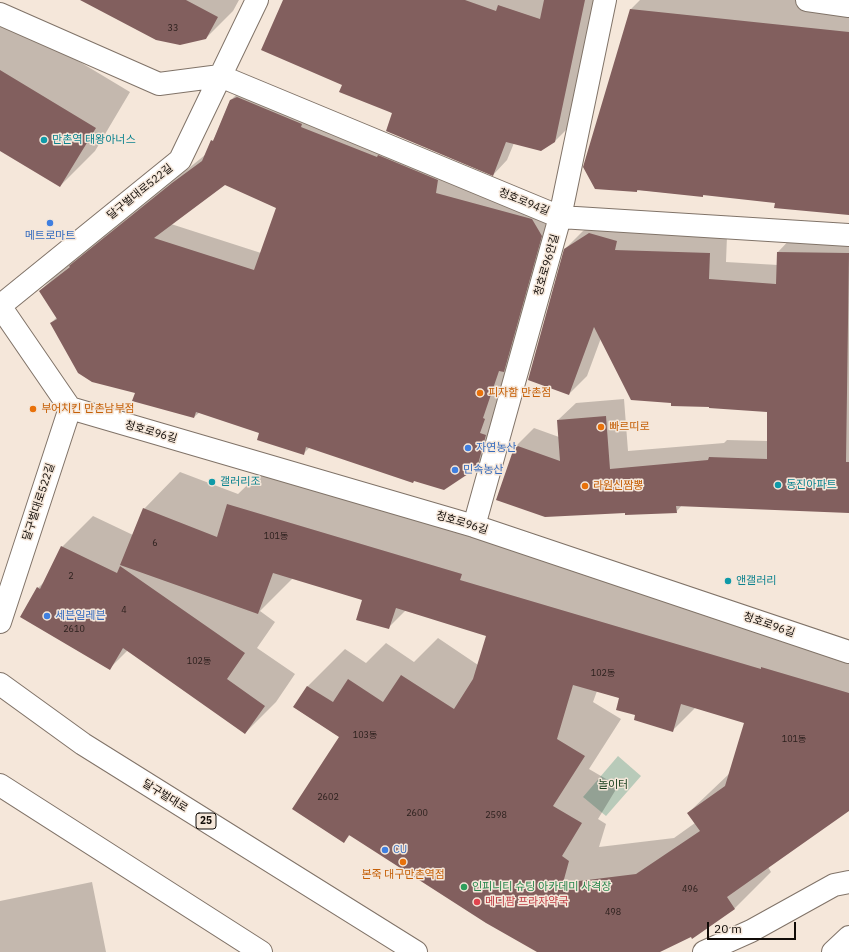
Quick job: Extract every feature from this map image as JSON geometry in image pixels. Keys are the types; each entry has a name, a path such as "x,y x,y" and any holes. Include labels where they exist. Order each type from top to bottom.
{"street":[{"name":"달구벌대로522길","path":"0,622 70,408 0,306 180,160 257,0"},
{"name":"청호로96안길","path":"474,526 560,217 605,0"},
{"path":"807,0 849,6"},
{"path":"0,14 159,84 220,76"},
{"name":"청호로94길","path":"220,76 560,217 849,235"},
{"name":"청호로96길","path":"70,408 474,526 849,652"},
{"name":"달구벌대로","path":"0,684 83,744 416,952"},
{"path":"0,785 261,952"},
{"path":"704,952 752,931 834,885 849,882"},
{"path":"833,952 849,937"}],"green space":[{"name":"놀이터","path":"618,756 641,776 606,816 583,797"}],"building":[{"path":"80,0 186,0 218,17 206,39 180,45 156,40"},
{"path":"283,0 465,0 496,11 498,5 540,19 544,0 585,0 555,142 541,151 506,142 493,176 386,131 392,113 339,92 342,85 261,50"},
{"path":"630,9 849,32 849,215 774,208 775,203 703,195 703,197 637,190 637,192 595,189 583,167"},
{"name":"만촌역 태왕아너스","path":"0,70 96,128 60,187 0,151"},
{"path":"237,97 302,124 301,127 377,157 378,155 438,180 436,193 532,219 542,236 504,372 499,371 483,418 485,419 480,433 486,435 477,468 444,490 414,481 413,483 306,447 304,455 257,440 259,433 196,412 194,418 132,401 135,393 92,382 78,373 50,323 57,319 39,291 172,183 202,161 211,140 213,141 230,100","holes":["225,185 276,208 254,270 154,238"]},
{"path":"589,233 617,241 615,250 710,253 709,279 776,284 777,252 849,253 846,462 849,462 849,513 676,506 677,513 625,515 625,513 545,517 496,500 515,445 560,461 557,420 606,416 610,469 708,460 709,457 767,459 767,412 709,407 671,406 671,403 631,400 594,327 569,395 528,380 564,249"},
{"path":"227,504 462,574 460,580 761,669 761,667 849,693 849,811 727,897 735,909 692,939 691,937 660,952 537,952 486,923 349,835 344,843 292,809 339,737 293,707 307,686 333,702 348,679 383,702 401,675 454,709 473,679 486,636 396,608 389,629 356,620 362,600 273,573 258,614 120,565 143,508 217,537","holes":["573,685 619,698 616,710 635,715 634,720 673,732 681,704 744,723 725,786 687,813 700,831 636,874 563,883 569,861 562,856 582,823 553,806 585,756 557,739"]},
{"path":"61,546 117,573 120,566 245,653 227,679 265,706 245,734 123,648 110,670 20,617 37,587 40,589"}],"place":[{"name":"만촌역 태왕아너스","path":"44,140"},
{"name":"메트로마트","path":"50,223"},
{"name":"피자함 만촌점","path":"480,393"},
{"name":"부어치킨 만촌남부점","path":"33,409"},
{"name":"빠르띠로","path":"601,427"},
{"name":"자연농산","path":"468,448"},
{"name":"민속농산","path":"455,470"},
{"name":"갤러리조","path":"212,482"},
{"name":"동진아파트","path":"778,485"},
{"name":"라원신짬뽕","path":"585,486"},
{"name":"앤갤러리","path":"728,581"},
{"name":"세븐일레븐","path":"47,616"},
{"name":"CU","path":"385,850"},
{"name":"본죽 대구만촌역점","path":"403,862"},
{"name":"인피니티 슈팅 아카데미 사격장","path":"464,887"},
{"name":"메디팜 프라자약국","path":"477,902"}]}
